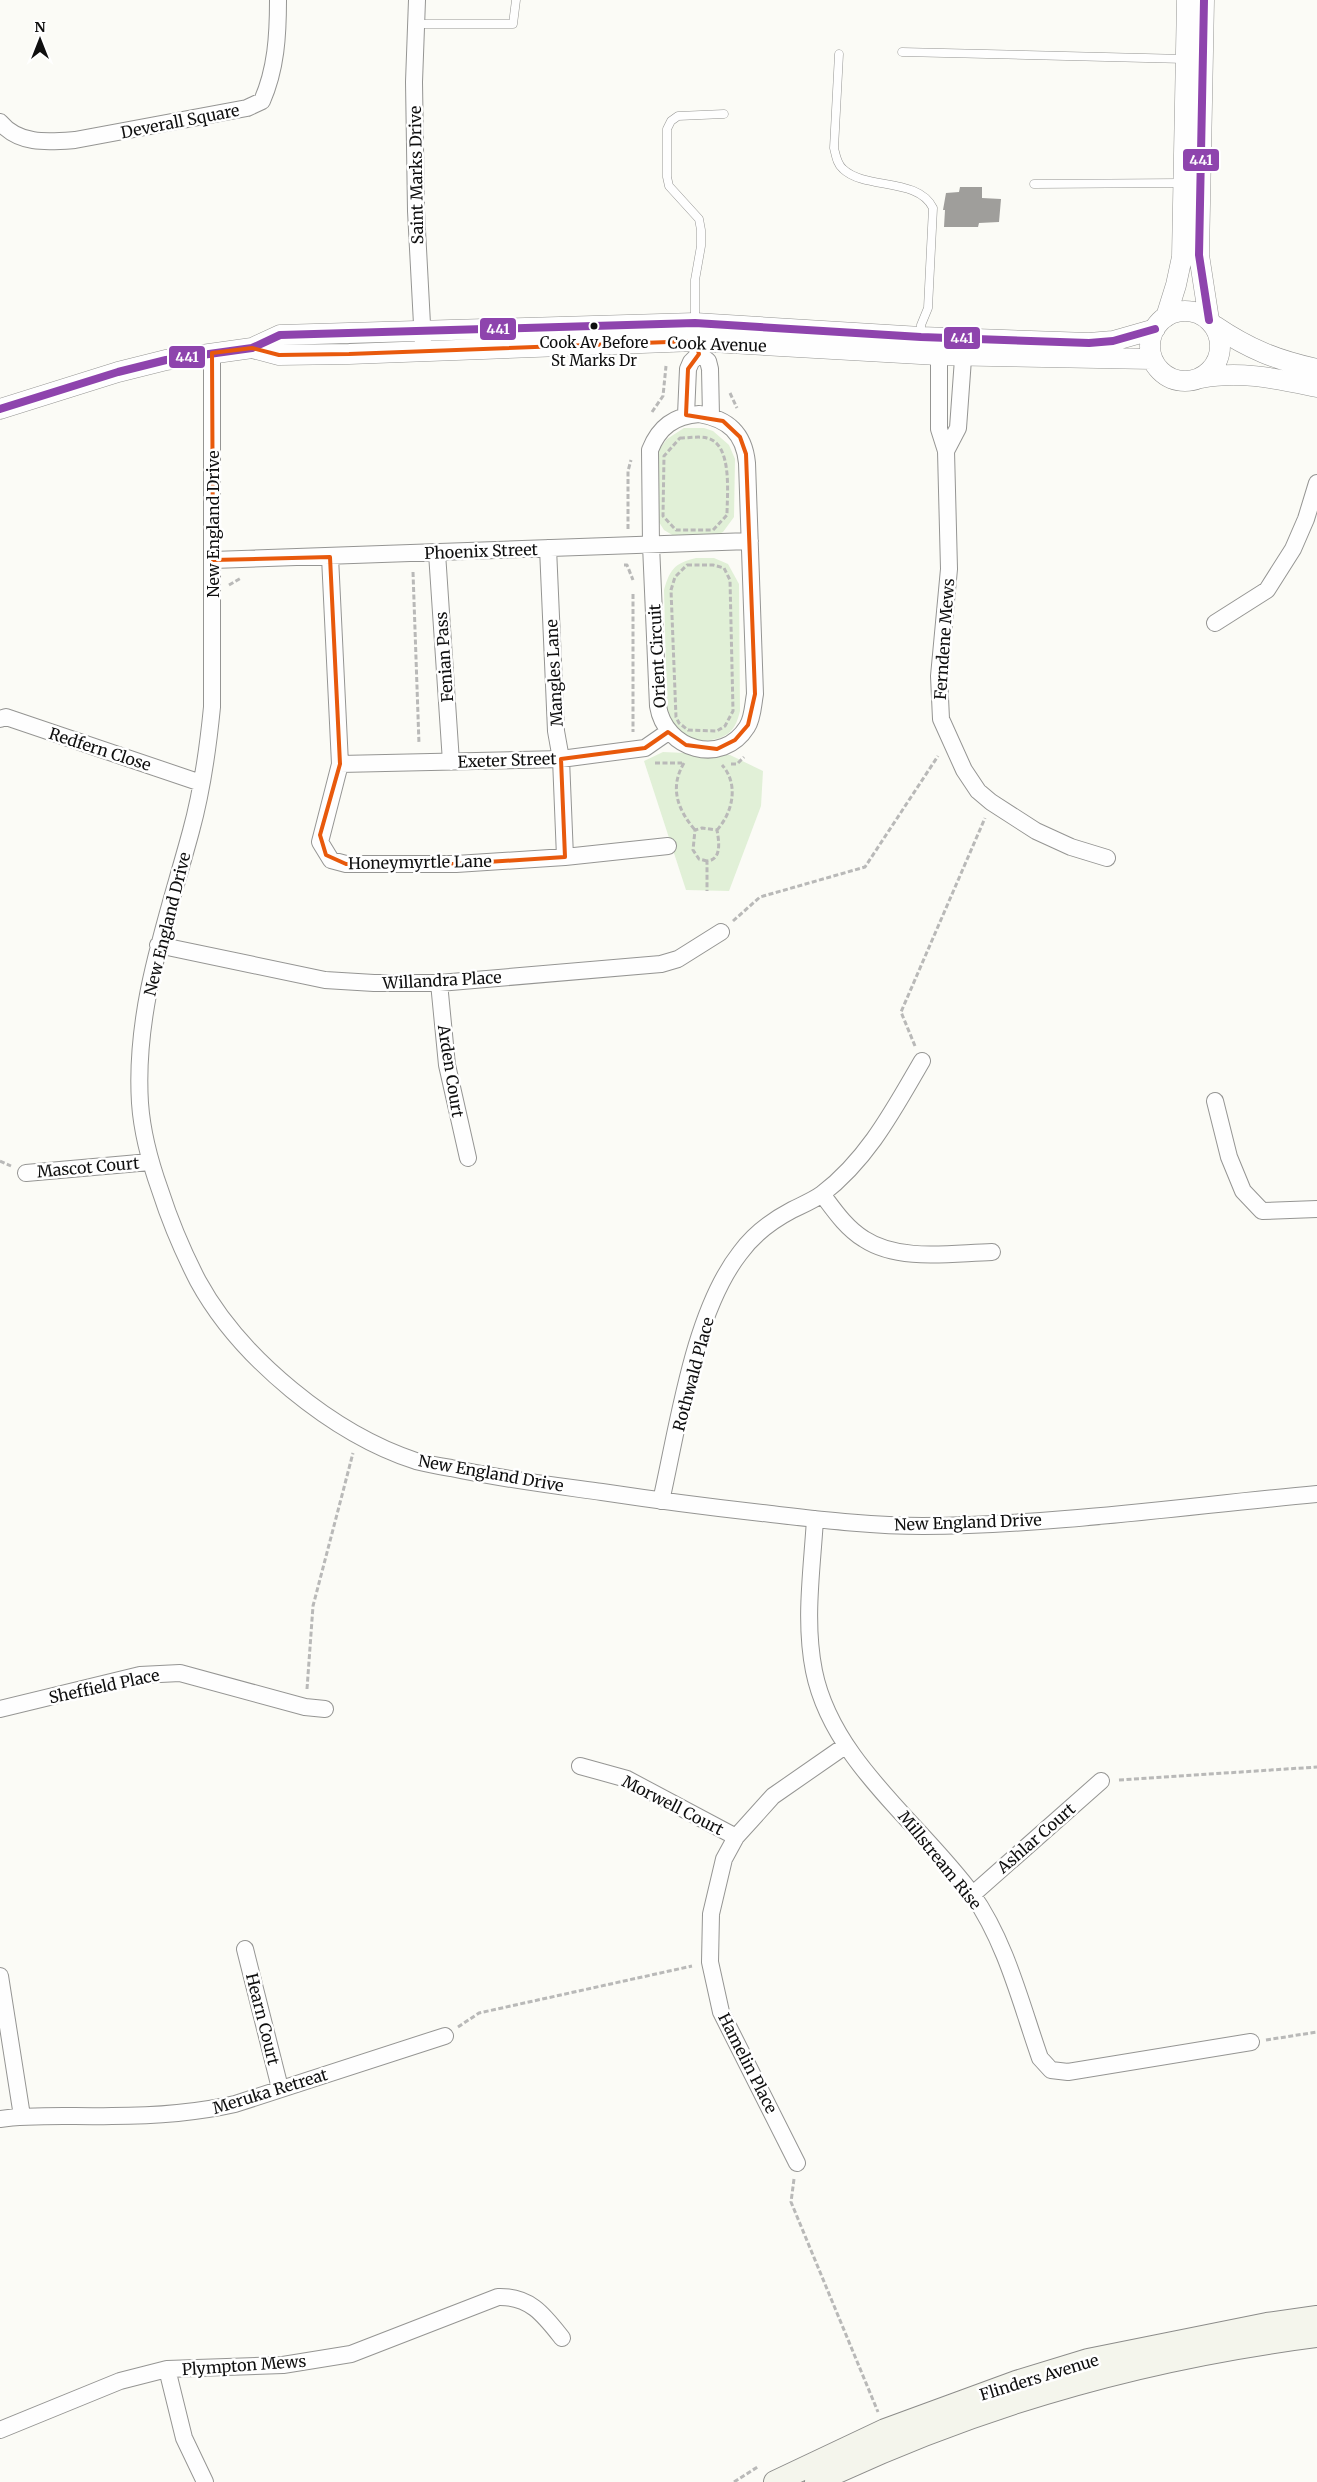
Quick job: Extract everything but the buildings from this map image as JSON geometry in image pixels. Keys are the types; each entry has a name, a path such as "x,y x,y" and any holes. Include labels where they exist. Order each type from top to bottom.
{"main road":[{"name":"Flinders Avenue","path":"775,2482 885,2430 1016,2382 1088,2360 1267,2324 1317,2316"},
{"name":"Flinders Avenue","path":"816,2482 886,2450 971,2417 1076,2384 1205,2355 1317,2336"}],"street":[{"name":"Deverall Square","path":"0,122 17,137 49,142 75,140 247,108 262,101 271,80 278,40 278,0"},
{"name":"Saint Marks Drive","path":"417,0 414,24 416,211 423,350"},
{"path":"1187,0 1182,257 1176,285 1150,344 1152,360 1163,373 1173,380 1190,382 1222,373 1262,376 1317,387"},
{"path":"1201,378 1214,367 1220,354 1220,340 1212,323 1199,255 1204,0"},
{"path":"1160,323 1186,311 1197,313 1261,353 1283,362 1317,368"},
{"name":"Cook Avenue","path":"964,347 1089,343 1113,340 1160,323"},
{"name":"Cook Avenue","path":"2,409 118,372 166,360 252,348 280,336 422,330 964,347 1152,360"},
{"path":"668,732 686,745 717,749 735,740 748,726 755,694 747,463 744,444 734,428 711,416 686,415 688,369 697,340"},
{"path":"697,340 710,369 711,416"},
{"name":"Cook Avenue","path":"252,348 279,355 697,340"},
{"name":"Ferndene Mews","path":"929,346 939,429 946,452 949,569 938,698 941,719 951,744 973,784 991,802 1036,831 1071,847 1107,858"},
{"name":"Ferndene Mews","path":"946,452 958,428 964,347"},
{"name":"New England Drive","path":"212,353 221,560 212,707 201,783 192,825 158,945 145,1011 139,1056 140,1106 150,1162 174,1228 199,1283 220,1314 266,1368 307,1403 357,1434 415,1460 481,1474 661,1501 815,1519 919,1526 1016,1522 1317,1494"},
{"name":"Orient Circuit","path":"668,732 662,724 658,706 651,545 650,450 654,440 663,428 686,415"},
{"path":"1215,623 1267,590 1293,549 1306,519 1317,483"},
{"name":"Phoenix Street","path":"221,560 750,542"},
{"name":"Mangles Lane","path":"548,548 556,730 561,759 566,857"},
{"name":"Fenian Pass","path":"437,553 451,762"},
{"name":"Honeymyrtle Lane","path":"330,557 340,764 320,835 320,842 326,855 339,863 456,864 566,857 668,846"},
{"name":"Redfern Close","path":"0,719 6,717 201,783"},
{"name":"Exeter Street","path":"340,764 561,759 633,751 653,745 668,732"},
{"name":"Willandra Place","path":"158,945 325,980 374,983 439,983 661,964 678,958 721,932"},
{"name":"Arden Court","path":"439,983 447,1065 468,1158"},
{"name":"Rothwald Place","path":"661,1501 699,1338 730,1267 740,1252 768,1226 822,1194 852,1167 892,1112 922,1061"},
{"path":"1215,1101 1229,1158 1243,1191 1262,1211 1317,1209"},
{"name":"Mascot Court","path":"26,1173 150,1162"},
{"path":"822,1194 852,1229 876,1245 894,1251 992,1252"},
{"name":"Millstream Rise","path":"815,1519 808,1621 814,1672 824,1701 845,1746 972,1894 1003,1954 1040,2058 1051,2070 1068,2072 1251,2042"},
{"name":"Sheffield Place","path":"0,1709 140,1675 162,1673 188,1675 306,1707 325,1709"},
{"name":"Hamelin Place","path":"797,2163 775,2116 728,2027 716,1994 710,1962 710,1923 717,1883 724,1859 736,1837 774,1796 845,1746"},
{"name":"Morwell Court","path":"580,1766 627,1779 736,1837"},
{"name":"Ashlar Court","path":"972,1894 1101,1781"},
{"name":"Hearn Court","path":"245,1949 280,2088"},
{"path":"0,1976 22,2116"},
{"name":"Meruka Retreat","path":"0,2119 22,2116 114,2116 203,2111 235,2104 445,2036"},
{"name":"Plympton Mews","path":"0,2430 120,2381 167,2370 283,2365 351,2354 498,2297 519,2299 542,2312 562,2338"},
{"path":"167,2370 184,2438 205,2482"}],"lane":[{"path":"414,24 514,24 516,0"},
{"path":"902,52 1187,59"},
{"path":"839,54 834,148 837,161 843,170 856,176 918,194 930,201 933,208 928,308 921,325 929,346"},
{"path":"697,340 695,280 701,246 701,230 699,219 669,186 667,177 667,129 671,121 678,116 724,114"},
{"path":"1034,184 1183,183"}],"path":[{"path":"680,438 707,438 714,441 726,458 727,515 723,521 713,530 676,530 663,516 664,456 669,448 680,438"},
{"path":"221,560 229,586 228,595"},
{"path":"617,565 627,565 633,579 633,751"},
{"path":"687,565 713,565 724,568 730,580 733,711 725,726 717,730 688,730 679,724 676,717 671,590 675,577 687,565"},
{"path":"404,572 438,570"},
{"path":"413,572 420,763"},
{"path":"229,586 240,578 250,578"},
{"path":"721,932 760,897 865,867 940,752 951,744"},
{"path":"690,763 685,763 679,774 676,794 681,810 695,830 693,850 699,859 707,861 714,859 718,854 717,830 729,810 733,792 731,779 725,767 722,764 713,764"},
{"path":"922,1061 901,1012 991,802"},
{"path":"695,830 702,828 717,830"},
{"path":"707,861 707,890"},
{"path":"306,1707 313,1606 357,1434"},
{"path":"1101,1781 1317,1767"},
{"path":"445,2036 479,2013 710,1962"},
{"path":"1251,2042 1317,2032"},
{"path":"797,2163 791,2202 885,2430"}],"highlighted area":[{"path":"695,341 699,354 688,369 686,415 723,421 740,437 746,454 755,694 748,725 735,740 717,749 686,745 668,732 645,748 561,759 565,857 456,864 346,864 326,855 320,835 340,764 330,557 213,560 212,353 252,348 279,355 349,354"}],"green space":[{"path":"684,428 704,428 713,431 729,445 735,459 734,517 723,532 715,536 674,536 664,530 657,519 658,451 667,439"},
{"path":"696,558 714,558 728,564 739,584 740,711 738,720 730,732 716,739 708,740 692,739 677,732 671,725 667,708 664,590 674,568 683,562"},
{"path":"663,752 730,755 763,771 761,806 729,891 686,890 644,761"}],"transit line":[{"name":"441","path":"1204,0 1199,255 1209,320"},
{"name":"441","path":"0,409 118,372 166,360 252,348 280,335 695,323 921,337 1089,343 1113,341 1155,329"}],"place":[{"name":"Cook Av Before St Marks Dr","path":"594,326"}]}
